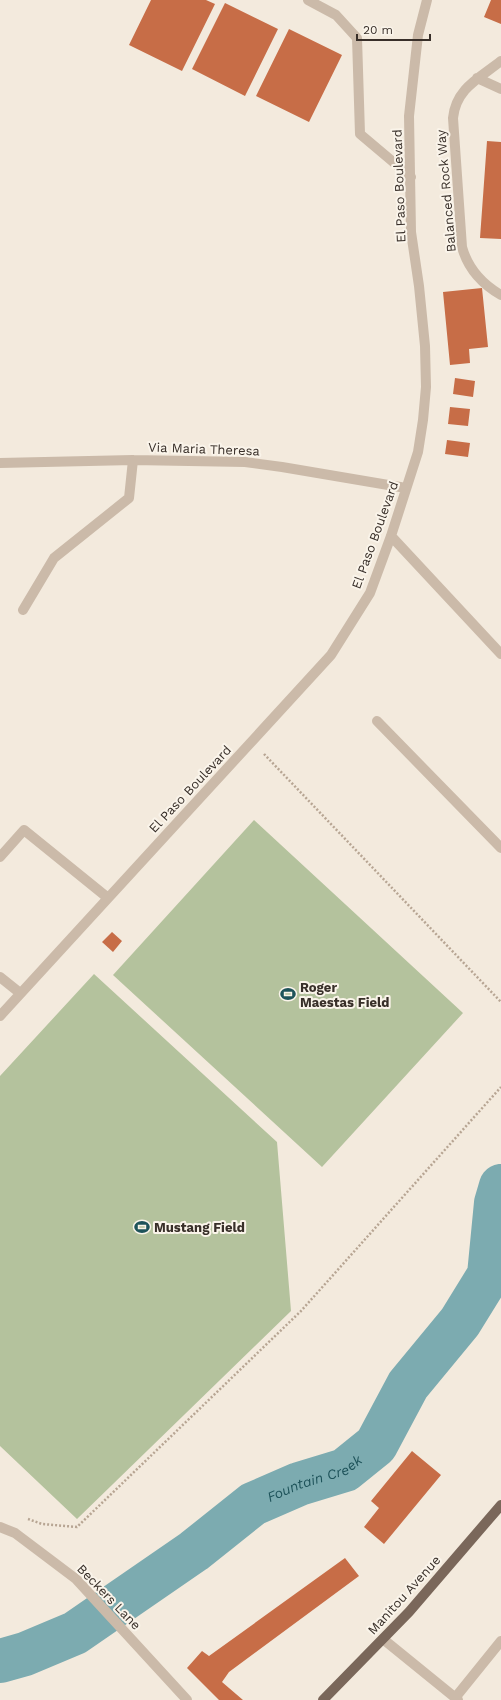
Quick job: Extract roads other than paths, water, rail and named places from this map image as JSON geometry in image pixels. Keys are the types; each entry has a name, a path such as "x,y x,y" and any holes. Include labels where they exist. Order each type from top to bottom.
{"main road":[{"name":"Manitou Avenue","path":"323,1700 409,1612 501,1504"}],"street":[{"path":"308,0 336,15 357,38 360,134 411,177"},
{"name":"El Paso Boulevard","path":"0,1016 331,655 370,593 391,536 418,452 423,420 426,387 425,346 420,286 412,232 409,116 418,35 427,0"},
{"name":"Balanced Rock Way","path":"501,61 468,85 457,101 453,118 462,247 470,268 490,289 501,295"},
{"path":"477,78 501,89"},
{"path":"23,610 54,558 130,498 132,460"},
{"name":"Via Maria Theresa","path":"0,463 132,460 246,462 406,488"},
{"path":"391,536 501,654"},
{"path":"376,721 501,848"},
{"path":"0,857 24,830 108,898"},
{"path":"0,977 20,993"},
{"name":"Beckers Lane","path":"0,1527 15,1533 76,1579 187,1700"},
{"path":"383,1639 457,1699 501,1641"}],"waterway":[{"name":"Fountain Creek","path":"0,1661 25,1654 75,1633 194,1551 253,1504 299,1484 345,1470 376,1445 408,1385 460,1322 489,1275 496,1203 501,1186"}],"place":[{"name":"Roger Maestas Field","path":"288,994"},
{"name":"Mustang Field","path":"142,1227"}]}
